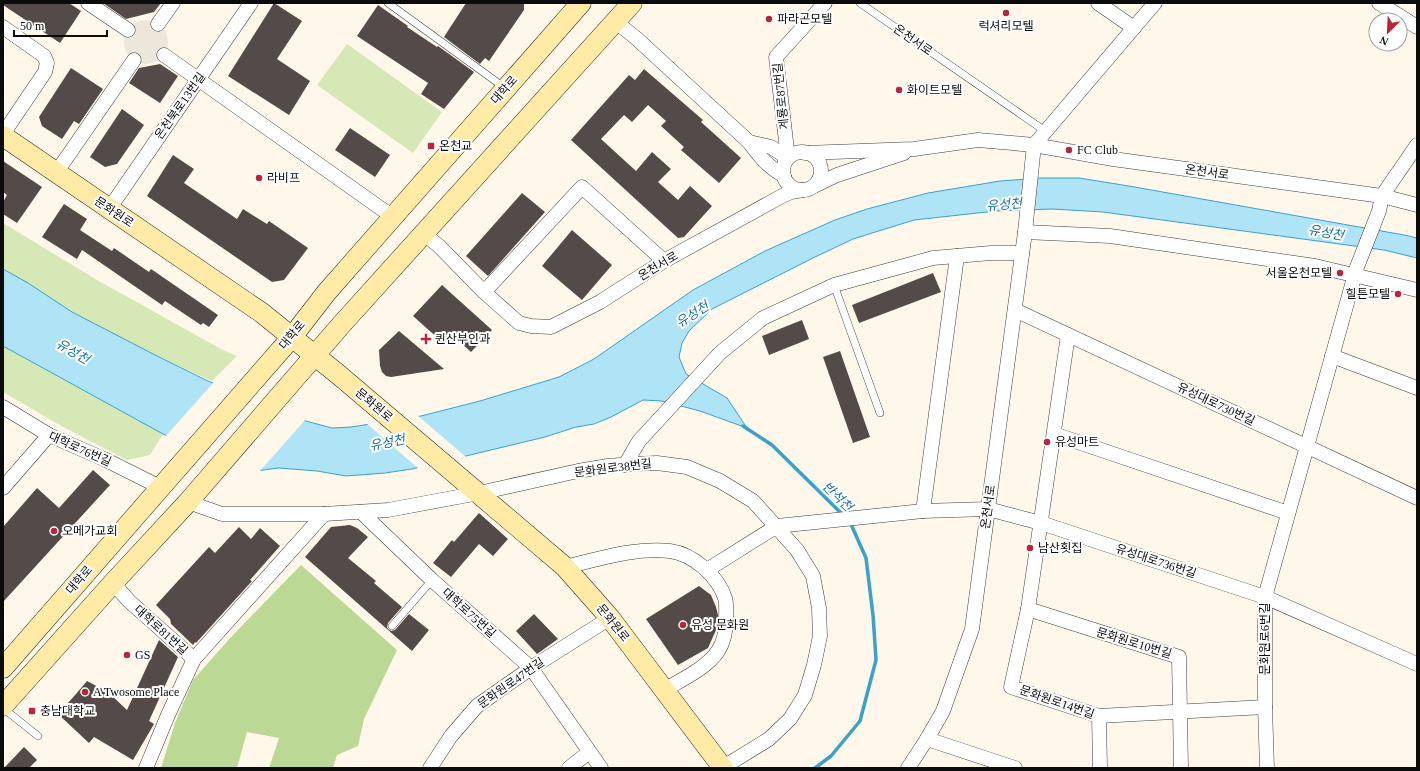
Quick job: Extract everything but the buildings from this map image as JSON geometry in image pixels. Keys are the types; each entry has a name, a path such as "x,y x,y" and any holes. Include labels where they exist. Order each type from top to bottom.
{"street":[{"path":"88,3 128,30"},
{"path":"158,24 173,3"},
{"name":"온천북로13번길","path":"109,209 251,3"},
{"name":"대학로","path":"3,668 292,337 317,304 581,3"},
{"path":"3,707 113,583 188,502 314,355 632,3"},
{"name":"계룡로87번길","path":"788,158 776,57 826,3"},
{"path":"1098,3 1134,28"},
{"path":"1034,145 1155,3"},
{"path":"1379,3 1417,27"},
{"path":"616,22 636,38 749,142 761,159 785,179 791,187 808,188 818,181 820,176 819,164 811,155 799,152 788,158 784,164 783,170 785,179 786,189 782,196"},
{"path":"3,27 44,56 47,64 45,72 3,135"},
{"path":"164,55 393,217"},
{"path":"56,173 134,60"},
{"name":"문화원로","path":"3,135 56,173 262,312 566,567 610,618 722,768"},
{"name":"온천서로","path":"805,153 914,149 978,140 1034,145 1113,159 1382,196 1417,205"},
{"path":"749,142 771,147 788,158"},
{"name":"온천서로","path":"908,768 943,711 972,629 1025,232 1034,145"},
{"path":"1382,196 1417,145"},
{"name":"온천서로","path":"484,292 519,323 531,326 551,327 600,302 664,261 782,196 808,188 837,175 888,160 914,149"},
{"path":"424,234 439,246 484,292 582,187 664,261"},
{"name":"문화원로6번길","path":"1267,768 1265,707 1265,597 1356,271 1379,211 1382,196"},
{"path":"1025,232 1110,236 1356,271 1417,290"},
{"path":"624,465 639,441 720,353 763,318 834,285 933,258 991,253 1022,253"},
{"path":"923,511 957,256"},
{"name":"유성대로730번길","path":"1015,310 1417,498"},
{"path":"1028,609 1068,335"},
{"path":"1332,356 1417,388"},
{"name":"대학로76번길","path":"3,407 49,435 104,459 160,487"},
{"path":"1054,434 1288,513"},
{"path":"3,488 49,435"},
{"name":"문화원로38번길","path":"361,512 388,510 608,466 657,463 687,467 720,481 753,501 798,550 812,576 819,608 820,636 814,665 805,695 790,719 769,739 722,768"},
{"path":"188,502 222,514 324,514 361,512"},
{"name":"유성대로736번길","path":"777,526 923,511 988,509 1041,523 1265,597 1417,664"},
{"name":"대학로75번길","path":"361,512 432,580 532,668 601,768"},
{"path":"194,659 324,514"},
{"path":"707,570 777,526"},
{"path":"566,567 628,553 670,551 685,556 707,570 716,580 725,599 726,630 718,651 707,663 664,690"},
{"name":"대학로81번길","path":"113,583 129,601 194,659 168,715 146,768"},
{"name":"문화원로14번길","path":"1028,609 1011,687 1099,716 1100,768"},
{"name":"문화원로10번길","path":"1028,609 1179,657 1181,768"},
{"name":"문화원로47번길","path":"430,768 451,736 478,706 532,668 610,618"},
{"path":"1099,716 1265,707"},
{"path":"927,739 1015,768"},
{"path":"569,768 589,752"}],"lane":[{"path":"388,3 506,88"},
{"name":"온천서로","path":"860,3 1045,131"},
{"path":"834,285 880,414"},
{"path":"392,626 432,580"},
{"path":"3,707 38,736"}],"green space":[{"path":"347,44 442,112 413,153 317,85"},
{"path":"3,223 97,280 221,349 237,356 212,381 107,331 73,312 3,269"},
{"path":"3,346 163,434 150,455 127,460 63,427 3,392"},
{"path":"301,565 397,650 364,719 358,746 337,755 333,768 269,768 279,738 247,732 237,768 161,768 175,723 193,680 231,637"}],"shaded area":[{"path":"146,20 158,24 164,30 168,42 164,54 158,60 146,64 134,60 128,54 124,42 128,30 134,24"}],"water":[{"name":"유성천","path":"1041,178 1079,178 1404,235 1417,238 1417,258 1384,250 1103,212 1052,209 996,211 914,220 853,239 813,258 712,309 689,331 682,343 679,357 686,374 727,398 747,428 700,411 662,401 643,400 594,424 576,427 545,437 412,469 346,476 317,471 279,468 247,472 163,434 3,346 3,269 28,283 72,312 157,356 208,381 302,420 332,428 351,427 421,416 480,401 559,377 594,359 693,290 765,251 835,220 867,209 928,193 1000,181"}],"pier":[{"path":"214,382 306,419 259,472 246,474 165,437"},
{"path":"417,415 466,457 419,469 366,423"}],"waterway":[{"name":"반석천","path":"743,426 772,445 843,515"},
{"name":"반석천","path":"815,768 831,756 860,721 876,660 873,615 866,558 850,522"}],"place":[{"name":"럭셔리모텔","path":"1006,13"},
{"name":"파라곤모텔","path":"769,19"},
{"name":"화이트모텔","path":"899,90"},
{"name":"온천교","path":"431,146"},
{"name":"FC Club","path":"1069,150"},
{"name":"라비프","path":"259,178"},
{"name":"서울온천모텔","path":"1340,273"},
{"name":"힐튼모텔","path":"1398,294"},
{"name":"퀸산부인과","path":"426,339"},
{"name":"유성마트","path":"1047,442"},
{"name":"오메가교회","path":"54,531"},
{"name":"남산횟집","path":"1030,548"},
{"name":"유성 문화원","path":"683,625"},
{"name":"GS","path":"127,655"},
{"name":"A Twosome Place","path":"85,692"},
{"name":"충남대학교","path":"32,711"}]}
